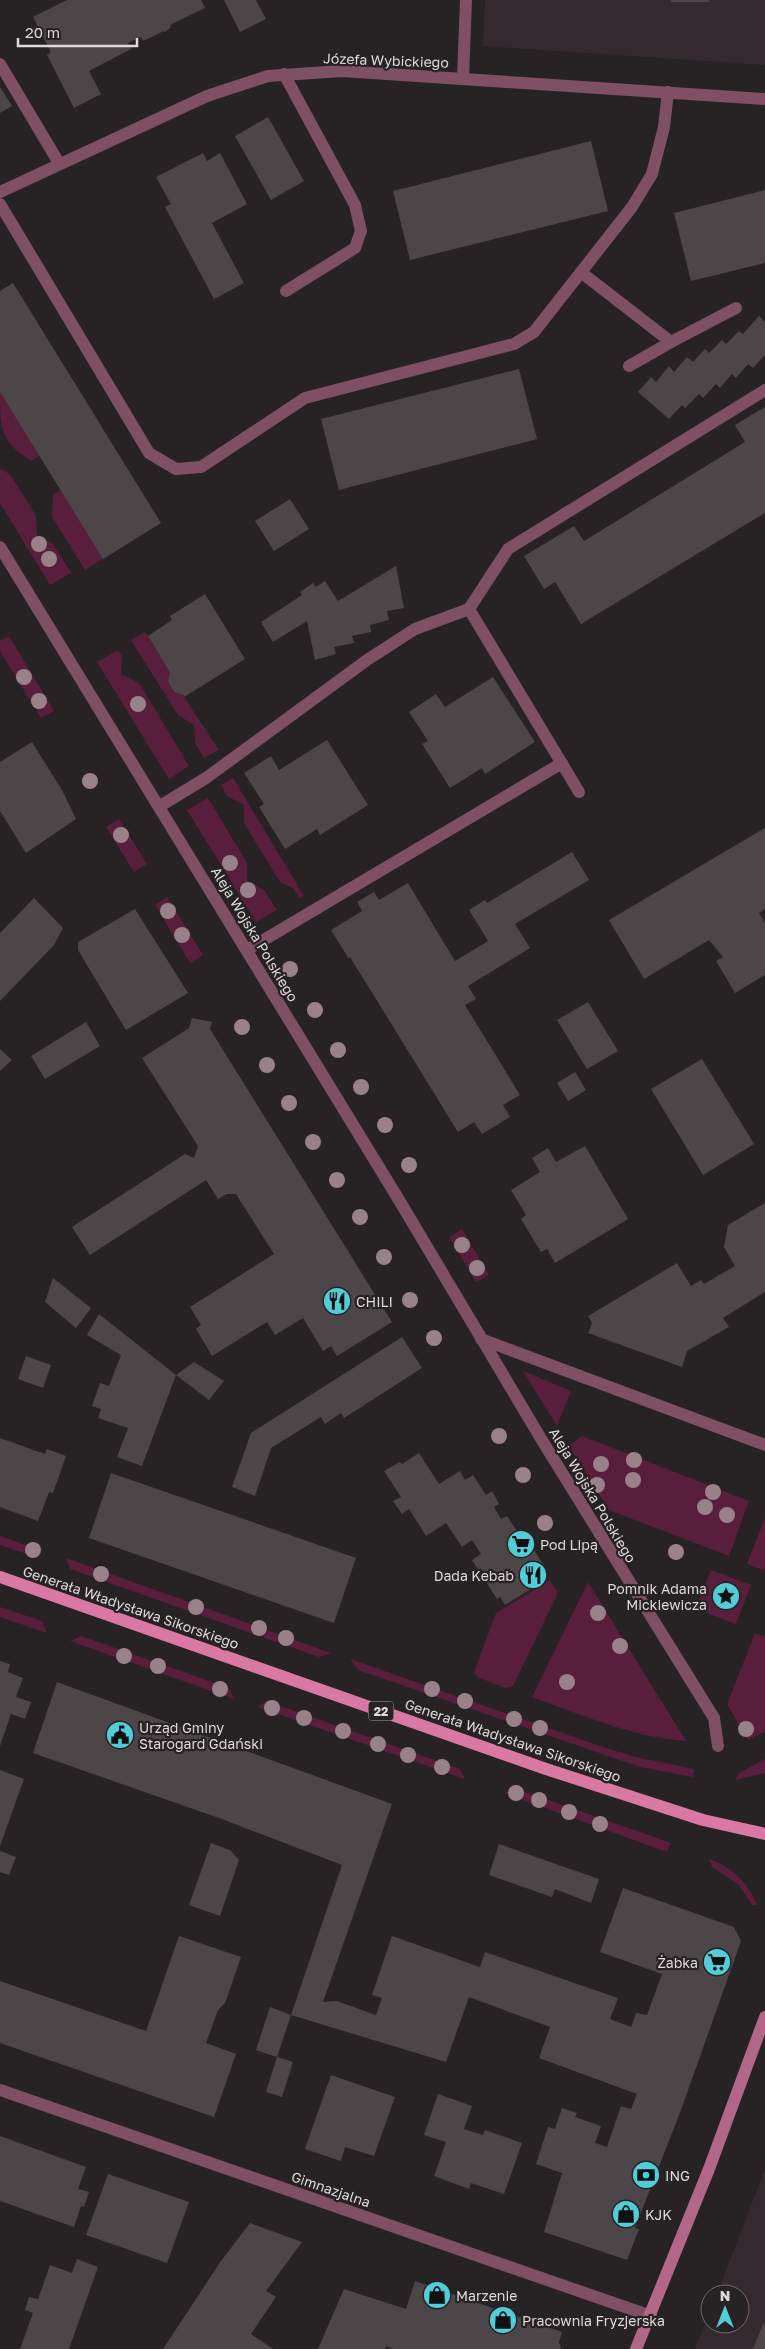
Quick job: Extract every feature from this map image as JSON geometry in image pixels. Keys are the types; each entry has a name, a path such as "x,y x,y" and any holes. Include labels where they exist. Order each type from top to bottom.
{"main road":[{"name":"Generała Władysława Sikorskiego","path":"0,1577 546,1769 703,1820 765,1834"}],"street":[{"path":"463,78 466,0"},
{"path":"0,64 59,163"},
{"name":"Józefa Wybickiego","path":"0,192 207,96 268,76 284,74 342,70 765,99"},
{"path":"284,74 355,205 361,231 355,248 286,291"},
{"path":"0,204 150,453 176,468 202,466 305,398 514,344 534,332 582,274 632,207 652,174 664,127 668,92"},
{"path":"582,274 671,342"},
{"path":"628,366 736,308"},
{"path":"160,806 206,778 366,660 415,629 469,609 508,549 765,390"},
{"name":"Aleja Wojska Polskiego","path":"0,547 160,806 481,1339 714,1718 718,1746"},
{"path":"469,609 579,792"},
{"path":"247,950 562,763"},
{"path":"481,1339 765,1446"},
{"path":"636,2349 710,2169 765,2017"},
{"name":"Gimnazjalna","path":"0,2090 651,2316"}],"shaded area":[{"path":"485,0 765,0 765,65 483,46"},
{"path":"0,392 40,455 31,461 13,447 4,433 0,416"},
{"path":"0,469 10,474 36,516 37,535 53,544 71,573 50,585 0,503"},
{"path":"61,490 103,559 85,570 52,517 53,495"},
{"path":"145,632 170,673 168,681 174,692 184,695 219,750 204,758 195,743 194,725 178,715 131,640"},
{"path":"9,636 54,711 41,718 0,651 0,641"},
{"path":"118,650 122,656 121,674 139,683 189,766 169,779 97,662"},
{"path":"233,778 304,896 299,898 293,888 280,882 244,823 244,805 227,796 221,785"},
{"path":"208,798 247,863 247,881 264,890 277,910 256,922 187,810"},
{"path":"119,819 147,864 134,872 106,827"},
{"path":"167,897 203,955 190,963 155,905"},
{"path":"462,1229 489,1275 476,1282 449,1237"},
{"path":"523,1371 571,1391 557,1426"},
{"path":"582,1436 749,1501 729,1556 609,1510 569,1446"},
{"path":"765,1518 765,1571 747,1564"},
{"path":"0,1536 39,1550 30,1555 0,1545"},
{"path":"66,1558 331,1653 319,1657 70,1569"},
{"path":"711,1570 751,1585 736,1624 696,1609"},
{"path":"550,1580 558,1593 513,1686 506,1688 477,1677 474,1672 496,1613"},
{"path":"588,1582 686,1741 666,1739 627,1730 532,1697"},
{"path":"0,1607 42,1621 47,1633 0,1617"},
{"path":"755,1633 765,1637 765,1731 748,1740 727,1704"},
{"path":"81,1636 229,1688 234,1699 70,1641"},
{"path":"350,1659 600,1746 632,1756 694,1769 693,1777 640,1767 358,1670"},
{"path":"266,1701 460,1769 465,1779 258,1707"},
{"path":"765,1759 765,1773 735,1780 739,1773"},
{"path":"517,1789 671,1843 667,1852 504,1793"},
{"path":"709,1859 738,1876 749,1889 757,1905 752,1905 739,1885 712,1867"},
{"path":"765,2169 765,2349 695,2349 701,2334 750,2334 750,2284 721,2284"}],"building":[{"path":"67,0 201,0 205,8 170,25 171,27 165,32 143,41 141,37 128,43 131,49 89,71 101,94 74,108 47,55 51,52 33,17"},
{"path":"224,0 256,0 266,19 240,32"},
{"path":"671,0 709,0 709,2 671,2"},
{"path":"0,87 12,106 0,113"},
{"path":"268,117 304,181 271,200 235,136"},
{"path":"591,141 608,211 410,260 393,191"},
{"path":"203,153 207,161 220,153 247,204 212,223 244,283 214,299 165,207 171,204 156,177"},
{"path":"765,190 765,263 691,281 674,213"},
{"path":"13,283 161,523 103,559 0,392 0,291"},
{"path":"759,316 765,322 765,355 753,368 748,364 736,378 732,374 720,388 716,384 703,398 699,394 685,408 682,405 669,419 638,392 651,377 656,382 669,366 674,372 687,357 693,362 705,349 709,353 722,340 726,344 739,331 743,334"},
{"path":"519,369 537,439 339,490 321,419"},
{"path":"765,407 765,513 581,624 555,582 544,589 524,556 574,526 584,541 745,442 735,425"},
{"path":"290,499 309,529 274,551 255,521"},
{"path":"396,566 404,608 387,611 389,620 370,625 371,632 352,636 354,643 334,647 336,654 315,660 307,621 273,642 261,622 302,595 300,592 313,583 316,587 325,581 338,601"},
{"path":"205,594 245,659 184,697 184,695 174,692 168,681 170,673 148,636 172,620 170,616"},
{"path":"493,677 535,742 485,774 482,768 450,788 422,744 428,741 409,712 436,694 445,707"},
{"path":"327,740 368,805 320,835 317,829 285,849 259,807 264,804 244,773 271,756 279,770"},
{"path":"32,742 63,792 76,819 26,853 0,811 0,762"},
{"path":"765,828 765,909 759,913 765,923 765,975 735,993 716,961 723,957 709,940 644,979 609,920"},
{"path":"572,852 589,880 515,924 530,948 468,986 476,999 465,1005 520,1095 503,1105 510,1117 482,1134 474,1122 458,1132 350,957 349,959 331,930 362,911 357,902 374,892 379,900 408,883 455,961 488,941 469,910 485,900 487,903"},
{"path":"34,898 63,928 54,945 0,1001 0,933"},
{"path":"135,909 188,993 126,1030 78,950 78,942"},
{"path":"588,1002 618,1051 587,1069 557,1020"},
{"path":"192,1018 212,1022 210,1029 392,1322 337,1356 331,1346 323,1351 303,1318 275,1335 267,1322 212,1356 196,1329 201,1325 190,1307 274,1254 236,1194 227,1194 218,1199 206,1180 90,1255 72,1227 185,1154 194,1158 198,1146 142,1058 189,1028"},
{"path":"86,1022 100,1046 45,1079 31,1056"},
{"path":"0,1049 12,1060 0,1071"},
{"path":"702,1059 754,1144 703,1175 651,1089"},
{"path":"575,1072 586,1090 568,1101 557,1083"},
{"path":"585,1146 628,1219 555,1263 547,1249 541,1252 521,1219 526,1215 511,1190 540,1172 532,1158 548,1148 556,1162"},
{"path":"765,1203 765,1292 723,1318 729,1327 687,1351 682,1367 588,1333 592,1323 588,1316 677,1263 691,1286 701,1280 704,1284 735,1266 724,1247 728,1225"},
{"path":"53,1278 91,1308 76,1328 45,1302"},
{"path":"99,1314 176,1375 142,1466 117,1457 128,1428 98,1418 101,1409 92,1406 100,1383 109,1386 121,1355 87,1335"},
{"path":"402,1337 422,1368 344,1418 341,1413 325,1424 321,1417 271,1448 255,1496 232,1487 251,1433"},
{"path":"26,1356 51,1365 43,1388 18,1379"},
{"path":"194,1362 224,1381 209,1400 176,1375"},
{"path":"0,1438 45,1454 47,1449 66,1456 53,1493 49,1492 38,1521 0,1507"},
{"path":"419,1453 439,1484 460,1471 465,1480 473,1475 486,1495 492,1491 499,1504 494,1507 501,1519 507,1516 517,1531 521,1529 546,1569 542,1572 547,1579 505,1605 500,1597 497,1599 472,1560 481,1554 472,1540 462,1547 446,1523 426,1536 409,1509 402,1514 393,1501 401,1497 384,1471 400,1462 402,1464"},
{"path":"111,1473 356,1558 334,1623 89,1538"},
{"path":"0,1661 10,1664 8,1672 23,1678 16,1697 31,1702 25,1719 11,1714 0,1746"},
{"path":"57,1682 392,1804 323,2002 337,2001 376,2015 382,1998 372,1995 392,1936 480,1967 485,1952 618,1998 610,2019 631,2027 636,2013 647,2015 662,1974 600,1952 623,1888 734,1927 741,1941 681,2110 635,2228 639,2229 627,2260 544,2232 562,2173 536,2164 548,2127 555,2129 562,2108 577,2113 575,2117 601,2126 595,2143 607,2147 621,2106 631,2109 637,2094 539,2058 550,2027 469,1997 446,2062 291,2015 342,1865 219,1818 33,1753"},
{"path":"0,1770 24,1779 0,1846"},
{"path":"211,1843 230,1850 239,1860 220,1916 189,1905"},
{"path":"499,1844 599,1879 591,1903 555,1889 552,1897 489,1875"},
{"path":"0,1851 16,1857 9,1875 0,1872"},
{"path":"179,1936 241,1957 225,2003 218,2010 206,2043 236,2054 214,2117 0,2043 0,1981 146,2031"},
{"path":"270,2007 291,2015 277,2057 256,2050"},
{"path":"277,2057 293,2062 282,2097 266,2092"},
{"path":"331,2075 395,2097 374,2156 345,2147 341,2161 305,2149"},
{"path":"438,2094 472,2106 464,2129 483,2135 485,2130 522,2143 504,2194 471,2183 469,2189 434,2176 446,2142 424,2135"},
{"path":"0,2136 86,2167 78,2189 89,2192 84,2207 81,2206 74,2227 0,2201"},
{"path":"108,2174 189,2202 167,2263 86,2235"},
{"path":"250,2223 302,2242 266,2291 276,2297 251,2334 273,2349 163,2349 221,2261"},
{"path":"77,2259 98,2267 69,2349 20,2349 33,2313 25,2310 29,2297 38,2299 50,2265 72,2273"},
{"path":"415,2281 562,2332 559,2342 561,2349 393,2349 386,2346 385,2349 318,2349 344,2289 406,2309"},
{"path":"763,2324 765,2325 765,2349 753,2349"}],"place":[{"name":"CHILI","path":"337,1301"},
{"name":"Pod Lipą","path":"521,1544"},
{"name":"Dada Kebab","path":"533,1575"},
{"name":"Pomnik Adama Mickiewicza","path":"726,1596"},
{"name":"Urząd Gminy Starogard Gdański","path":"120,1735"},
{"name":"Żabka","path":"717,1962"},
{"name":"ING","path":"646,2175"},
{"name":"KJK","path":"626,2214"},
{"name":"Marzenie","path":"437,2295"},
{"name":"Pracownia Fryzjerska","path":"503,2320"}]}
